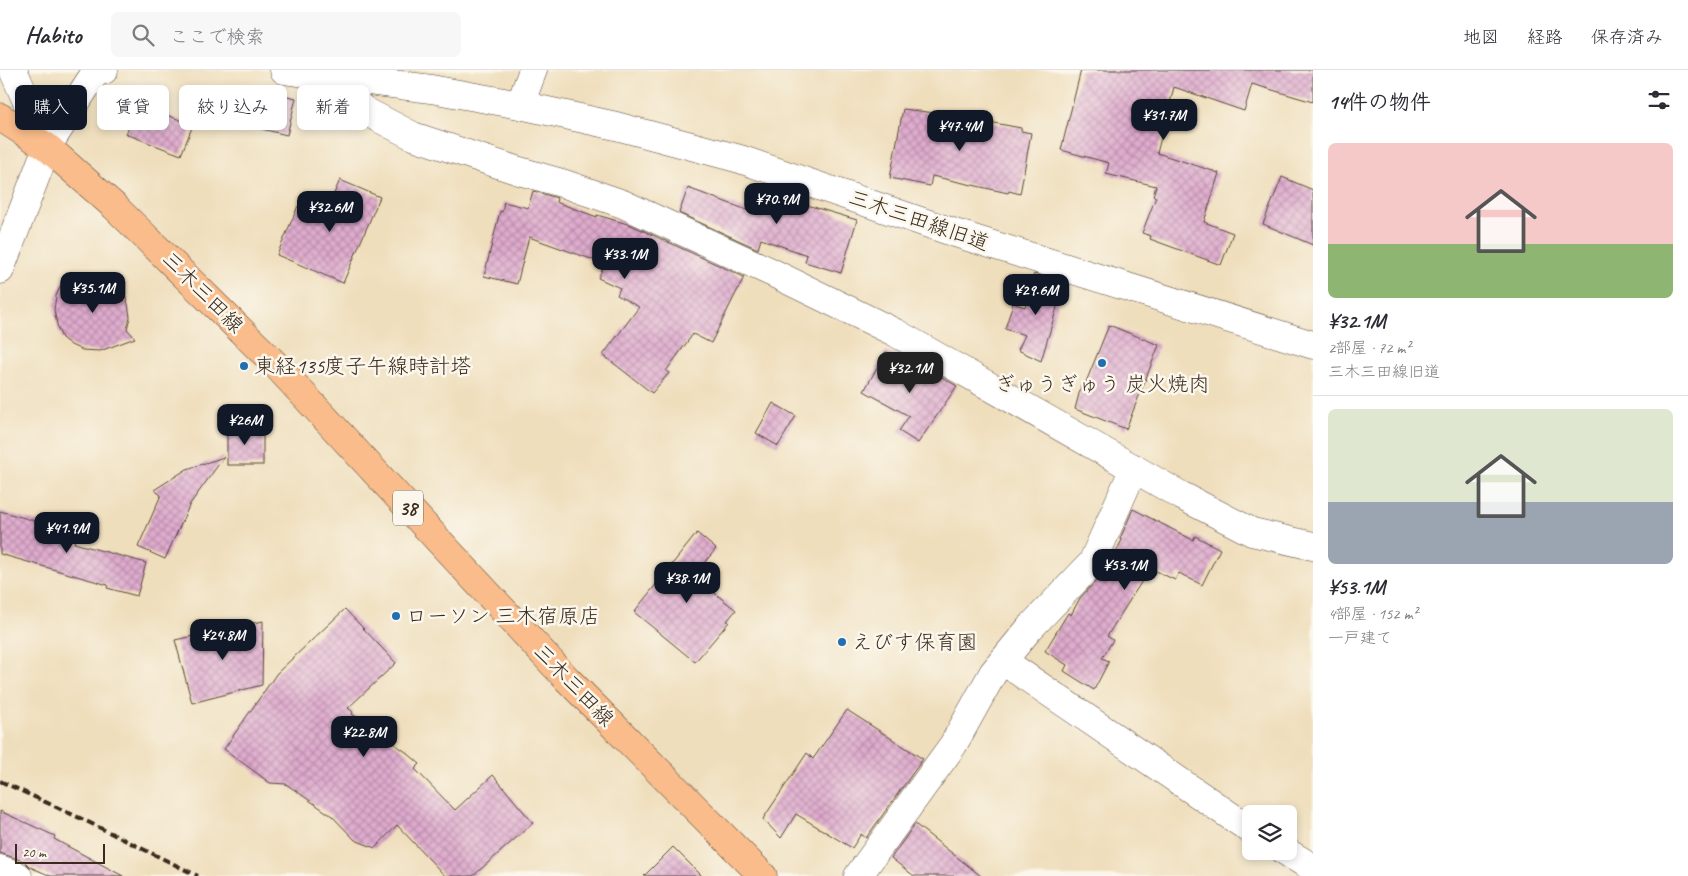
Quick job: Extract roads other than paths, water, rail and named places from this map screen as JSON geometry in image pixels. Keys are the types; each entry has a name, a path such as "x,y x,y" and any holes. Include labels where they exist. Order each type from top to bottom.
{"main road":[{"name":"三木三田線","path":"0,117 47,147 114,206 275,364 567,679 763,876"}],"street":[{"path":"13,70 47,147"},
{"path":"0,270 47,147 95,73 104,70"},
{"name":"三木三田線旧道","path":"284,70 432,89 520,105 616,126 740,159 954,233 1313,345"},
{"path":"520,105 533,70"},
{"path":"349,77 348,96 365,111 413,136 565,184 623,204 650,216 896,333 1182,496 1252,532 1313,546"},
{"path":"858,876 953,745 993,673 1030,629 1092,563 1134,468"},
{"path":"1003,661 1242,824"},
{"path":"1297,858 1313,868"},
{"path":"0,868 18,876"}],"railway":[{"path":"0,781 198,876"}],"place":[{"name":"ぎゅうぎゅう 炭火焼肉","path":"1102,363"},
{"name":"東経135度子午線時計塔","path":"244,366"},
{"name":"ローソン 三木宿原店","path":"396,616"},
{"name":"えびす保育園","path":"842,642"}]}
